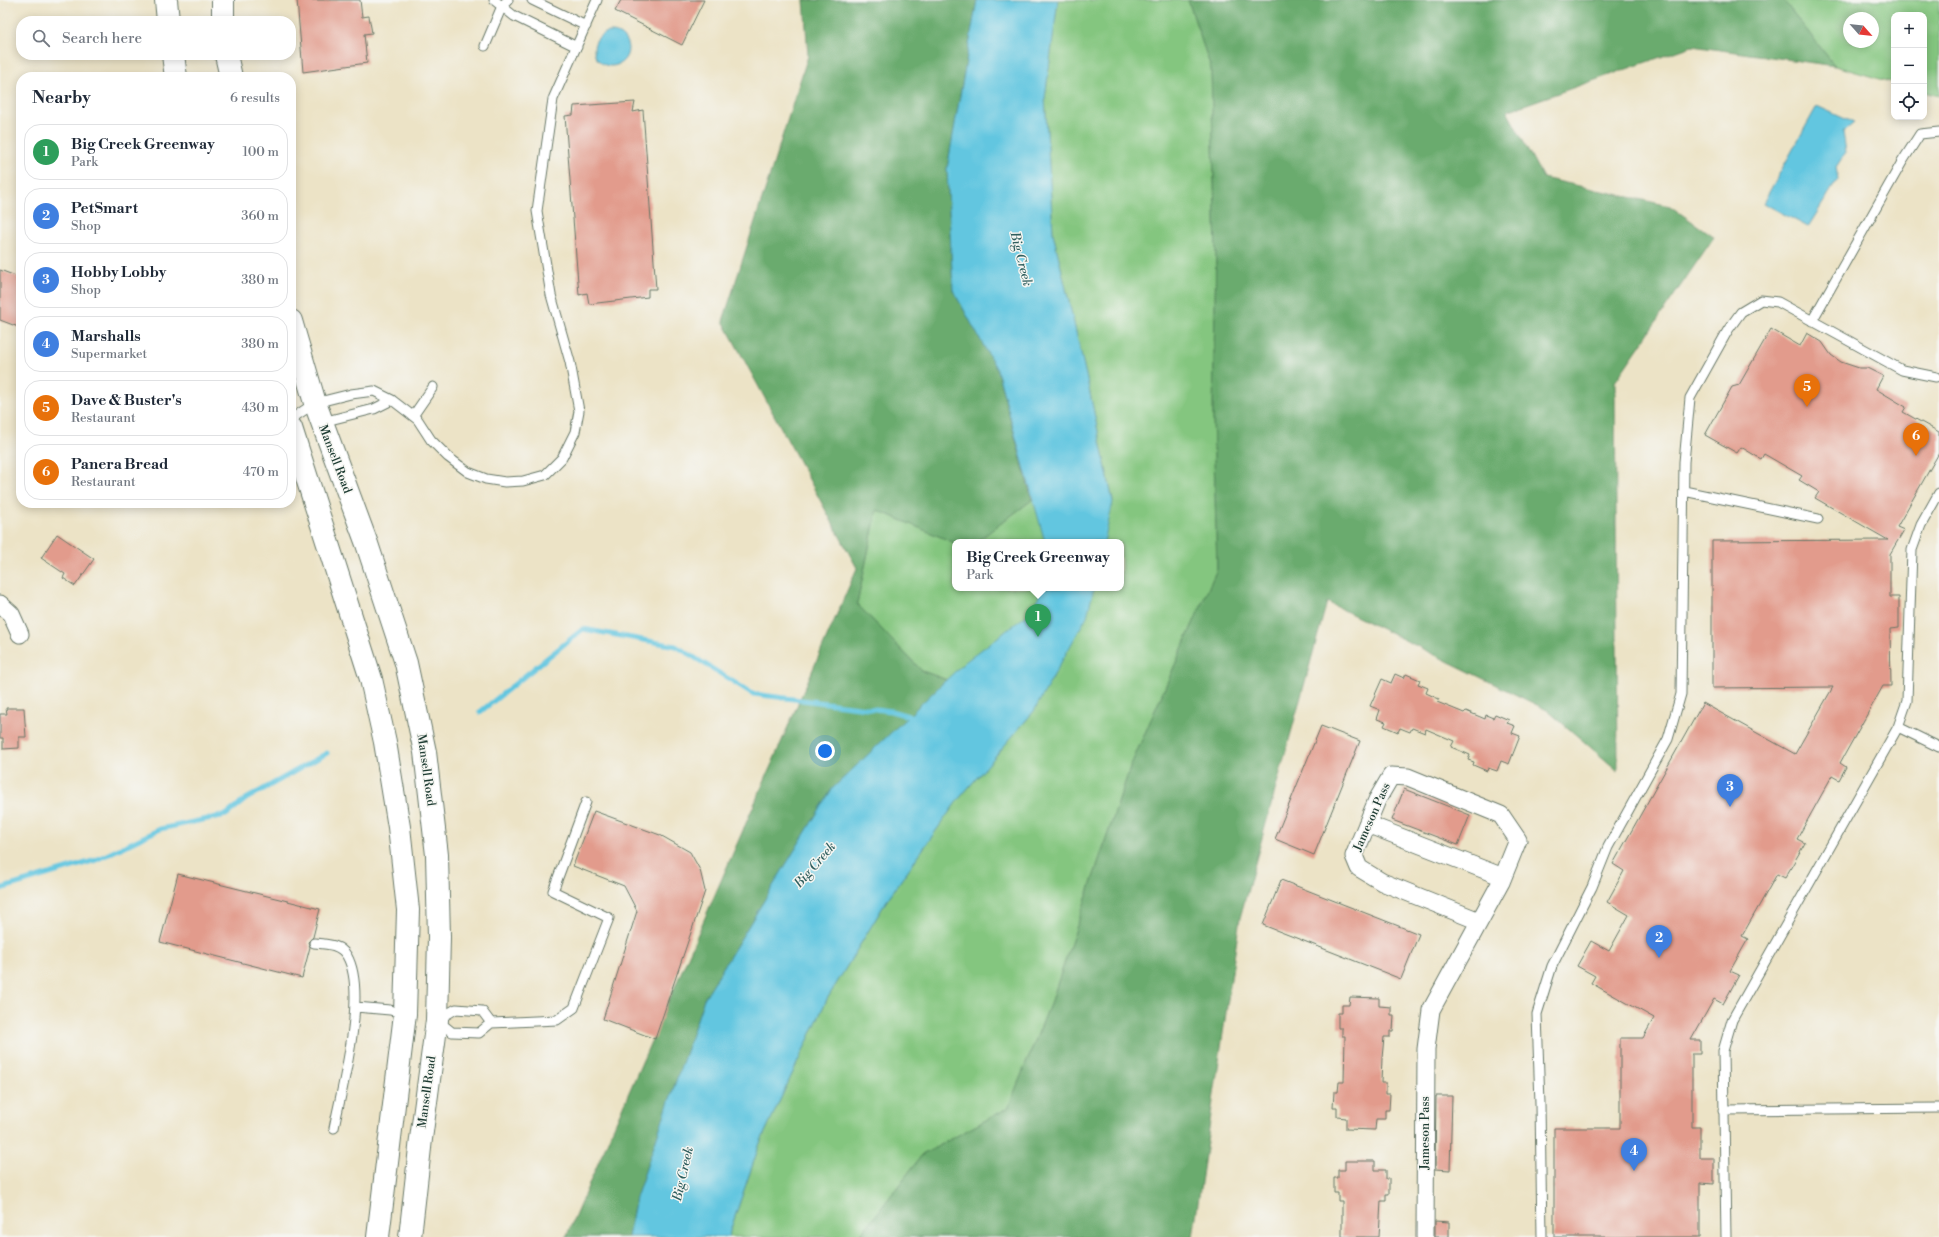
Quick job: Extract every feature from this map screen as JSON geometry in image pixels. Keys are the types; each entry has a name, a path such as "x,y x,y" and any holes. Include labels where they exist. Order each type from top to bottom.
{"main road":[{"path":"166,0 168,16"},
{"path":"223,0 223,16"},
{"path":"174,60 175,72"},
{"path":"227,60 229,72"},
{"name":"Mansell Road","path":"296,338 318,413 368,544 406,663 425,752 437,855 439,937 437,1020 410,1237"},
{"path":"296,444 370,679 385,742 399,827 408,910 405,1014 378,1237"},
{"path":"405,1014 437,1020"}],"street":[{"path":"0,604 11,614 20,634"},
{"name":"Jameson Pass","path":"1425,1237 1426,1049 1431,1010 1503,877 1518,840 1501,815 1408,777 1391,776 1377,800 1354,856 1359,868 1382,882 1479,921"},
{"path":"1367,824 1503,877"}],"lane":[{"path":"494,0 505,3 514,16 577,47"},
{"path":"532,0 586,26"},
{"path":"318,413 351,394 374,391 392,400 418,420 431,440 448,457 468,472 505,482 523,481 545,475 562,458 575,432 579,411 570,362 552,295 537,211 553,99 597,0"},
{"path":"485,46 505,3"},
{"path":"1812,321 1902,162 1920,134 1939,132"},
{"path":"1542,1237 1537,1014 1552,966 1592,887 1608,847 1668,739 1681,694 1684,462 1690,398 1728,330 1741,312 1761,300 1778,302 1902,370 1936,377"},
{"path":"413,416 433,387"},
{"path":"296,418 318,413 374,409 392,400"},
{"path":"1684,491 1818,519"},
{"path":"1726,1237 1723,1051 1732,1020 1898,727 1907,701 1912,550 1921,525 1939,493"},
{"path":"1898,727 1939,747"},
{"path":"491,1023 482,1011 456,1009 437,1020 452,1032 479,1032 491,1023 557,1020 574,1008 609,918 554,891 586,802"},
{"path":"314,942 335,945 346,955 356,988 356,1007 334,1128"},
{"path":"356,1007 390,1010 405,1014"},
{"path":"1723,1110 1939,1108"}],"green space":[{"path":"804,0 977,0 947,169 953,290 997,370 1032,500 980,539 952,539 952,542 877,510 857,604 922,671 947,680 832,789 704,999 636,1198 628,1237 566,1237 857,568 723,321 808,56"},
{"path":"1058,0 1188,0 1211,68 1216,252 1213,414 1217,569 1131,765 1053,997 1008,1108 922,1155 859,1237 728,1237 760,1143 827,999 889,897 957,801 1034,711 922,671 857,604 877,510 952,542 952,591 1124,591 1124,539 980,539 1032,500 1113,501 1053,233 1045,98"},
{"path":"1188,0 1783,0 1835,66 1692,46 1507,111 1543,178 1670,206 1714,237 1615,382 1618,771 1547,710 1327,602 1240,918 1193,1237 859,1237 922,1155 1008,1108 1053,997 1131,765 1217,569 1213,414 1216,252 1211,68"},
{"path":"1783,0 1939,0 1939,96 1927,93 1927,12 1891,12 1891,82 1835,66"}],"water":[{"name":"Big Creek","path":"977,0 1058,0 1045,98 1053,233 1086,375 1113,502 1105,539 1044,539 997,370 953,290 947,169"},
{"path":"608,32 614,32 623,37 627,43 627,55 623,61 614,66 608,66 599,61 594,52 594,46 599,37"},
{"path":"1817,106 1854,123 1843,132 1846,152 1836,167 1838,179 1808,227 1763,203"},
{"name":"Big Creek","path":"1040,591 1093,591 1087,616 1034,711 957,801 889,897 827,999 760,1143 728,1237 628,1237 636,1198 704,999 832,789 965,662 1035,609"}],"building":[{"path":"297,0 360,0 362,17 369,16 372,33 364,34 367,63 303,72"},
{"path":"621,0 704,0 682,45 615,11"},
{"path":"635,102 633,112 643,110 656,289 648,289 648,297 589,304 587,293 579,295 565,116 573,115 574,106"},
{"path":"0,270 16,276 16,326 0,320"},
{"path":"1771,329 1800,346 1807,333 1822,342 1831,355 1841,362 1859,368 1867,368 1883,376 1876,389 1906,407 1903,412 1939,432 1939,453 1897,527 1904,530 1890,554 1890,597 1899,597 1899,628 1890,629 1891,686 1883,686 1840,763 1846,767 1839,780 1832,776 1797,839 1805,843 1785,878 1777,874 1742,936 1748,939 1730,971 1739,975 1723,1004 1714,999 1691,1040 1700,1040 1700,1054 1692,1054 1692,1127 1700,1127 1700,1158 1714,1158 1714,1184 1700,1183 1700,1237 1554,1237 1554,1128 1620,1128 1620,1038 1643,1038 1654,1018 1591,983 1595,976 1577,966 1591,941 1609,951 1629,915 1607,902 1624,871 1613,864 1703,703 1795,754 1833,687 1712,688 1712,541 1888,540 1815,498 1819,492 1799,480 1802,476 1764,454 1761,459 1741,447 1737,453 1705,435 1732,387 1739,385"},
{"path":"57,534 94,559 75,586 63,578 65,574 41,558"},
{"path":"1395,674 1404,678 1406,674 1420,680 1418,684 1428,688 1426,693 1439,699 1437,702 1464,713 1466,711 1485,719 1486,715 1493,718 1495,714 1509,720 1507,723 1515,726 1512,733 1520,736 1509,764 1501,761 1497,771 1488,768 1487,771 1473,765 1474,762 1468,760 1470,755 1451,747 1454,741 1426,729 1425,733 1412,728 1410,732 1400,728 1398,732 1384,726 1386,722 1377,719 1380,710 1370,706 1382,679 1391,683"},
{"path":"6,708 24,708 26,737 19,737 19,748 3,749 3,738 0,738 0,714 7,714"},
{"path":"1321,726 1360,741 1314,855 1275,839"},
{"path":"1404,789 1470,815 1458,845 1392,820"},
{"path":"594,811 660,835 690,852 700,870 705,891 655,1039 603,1019 637,911 624,886 573,866"},
{"path":"178,874 320,909 313,937 308,942 310,947 302,978 160,942"},
{"path":"1281,880 1419,934 1401,979 1263,925"},
{"path":"1350,997 1379,998 1379,1006 1391,1007 1391,1015 1394,1015 1393,1031 1390,1031 1390,1037 1384,1037 1382,1058 1381,1083 1386,1083 1386,1094 1390,1094 1389,1110 1385,1110 1385,1119 1376,1119 1375,1130 1346,1129 1346,1118 1337,1117 1337,1107 1333,1107 1334,1092 1338,1092 1339,1082 1344,1082 1345,1036 1342,1036 1342,1028 1338,1028 1338,1013 1342,1013 1342,1005 1349,1005"},
{"path":"1436,1096 1452,1096 1450,1170 1435,1169"},
{"path":"1345,1161 1375,1161 1375,1170 1386,1170 1386,1179 1389,1179 1389,1194 1386,1194 1386,1201 1381,1201 1379,1237 1342,1237 1342,1201 1338,1201 1338,1193 1334,1193 1334,1178 1338,1178 1338,1170 1345,1170"},
{"path":"1435,1221 1449,1222 1449,1237 1435,1237"}],"waterway":[{"path":"480,712 583,629 676,646 753,694 891,711 915,718"},
{"path":"0,889 96,860 160,829 226,815 246,799 327,753"}],"place":[{"name":"Dave & Buster's","path":"1807,407"},
{"name":"Panera Bread","path":"1916,456"},
{"name":"Big Creek Greenway","path":"1038,637"},
{"name":"Hobby Lobby","path":"1730,807"},
{"name":"PetSmart","path":"1659,958"},
{"name":"Marshalls","path":"1634,1171"}]}
